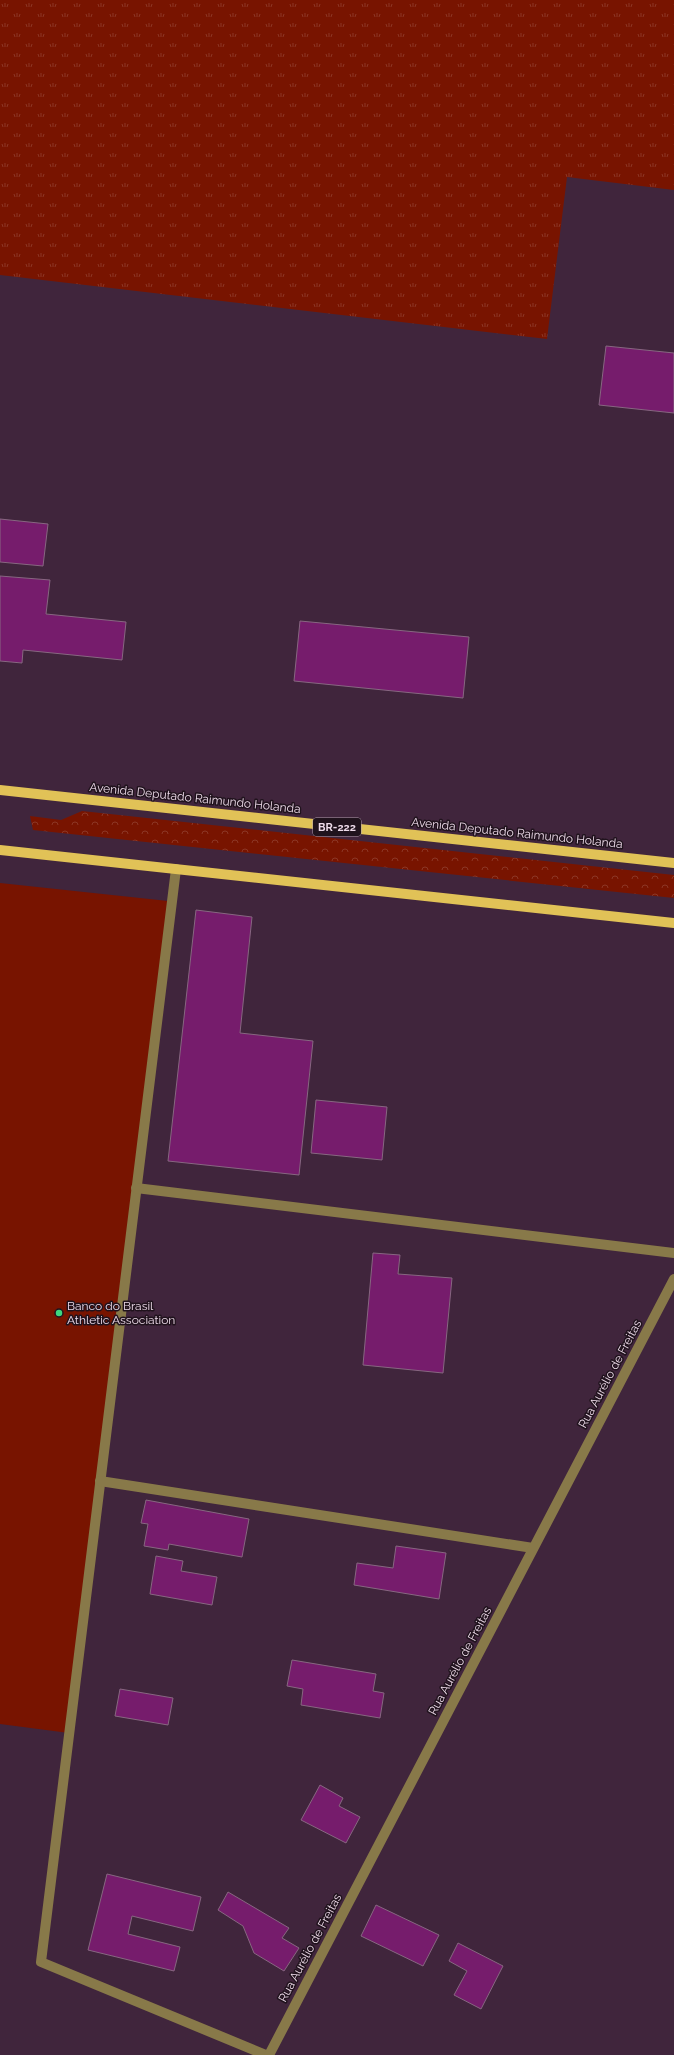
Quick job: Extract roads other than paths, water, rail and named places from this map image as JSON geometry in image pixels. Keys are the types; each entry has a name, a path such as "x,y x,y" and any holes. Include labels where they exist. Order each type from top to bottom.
{"main road":[{"name":"Avenida Deputado Raimundo Holanda","path":"0,790 674,863"},
{"path":"0,850 674,923"}],"street":[{"path":"176,869 41,1962 267,2055"},
{"path":"136,1188 674,1253"},
{"name":"Rua Aurélio de Freitas","path":"267,2055 674,1280"},
{"path":"100,1482 533,1548"}],"place":[{"name":"Banco do Brasil Athletic Association","path":"59,1313"}]}
